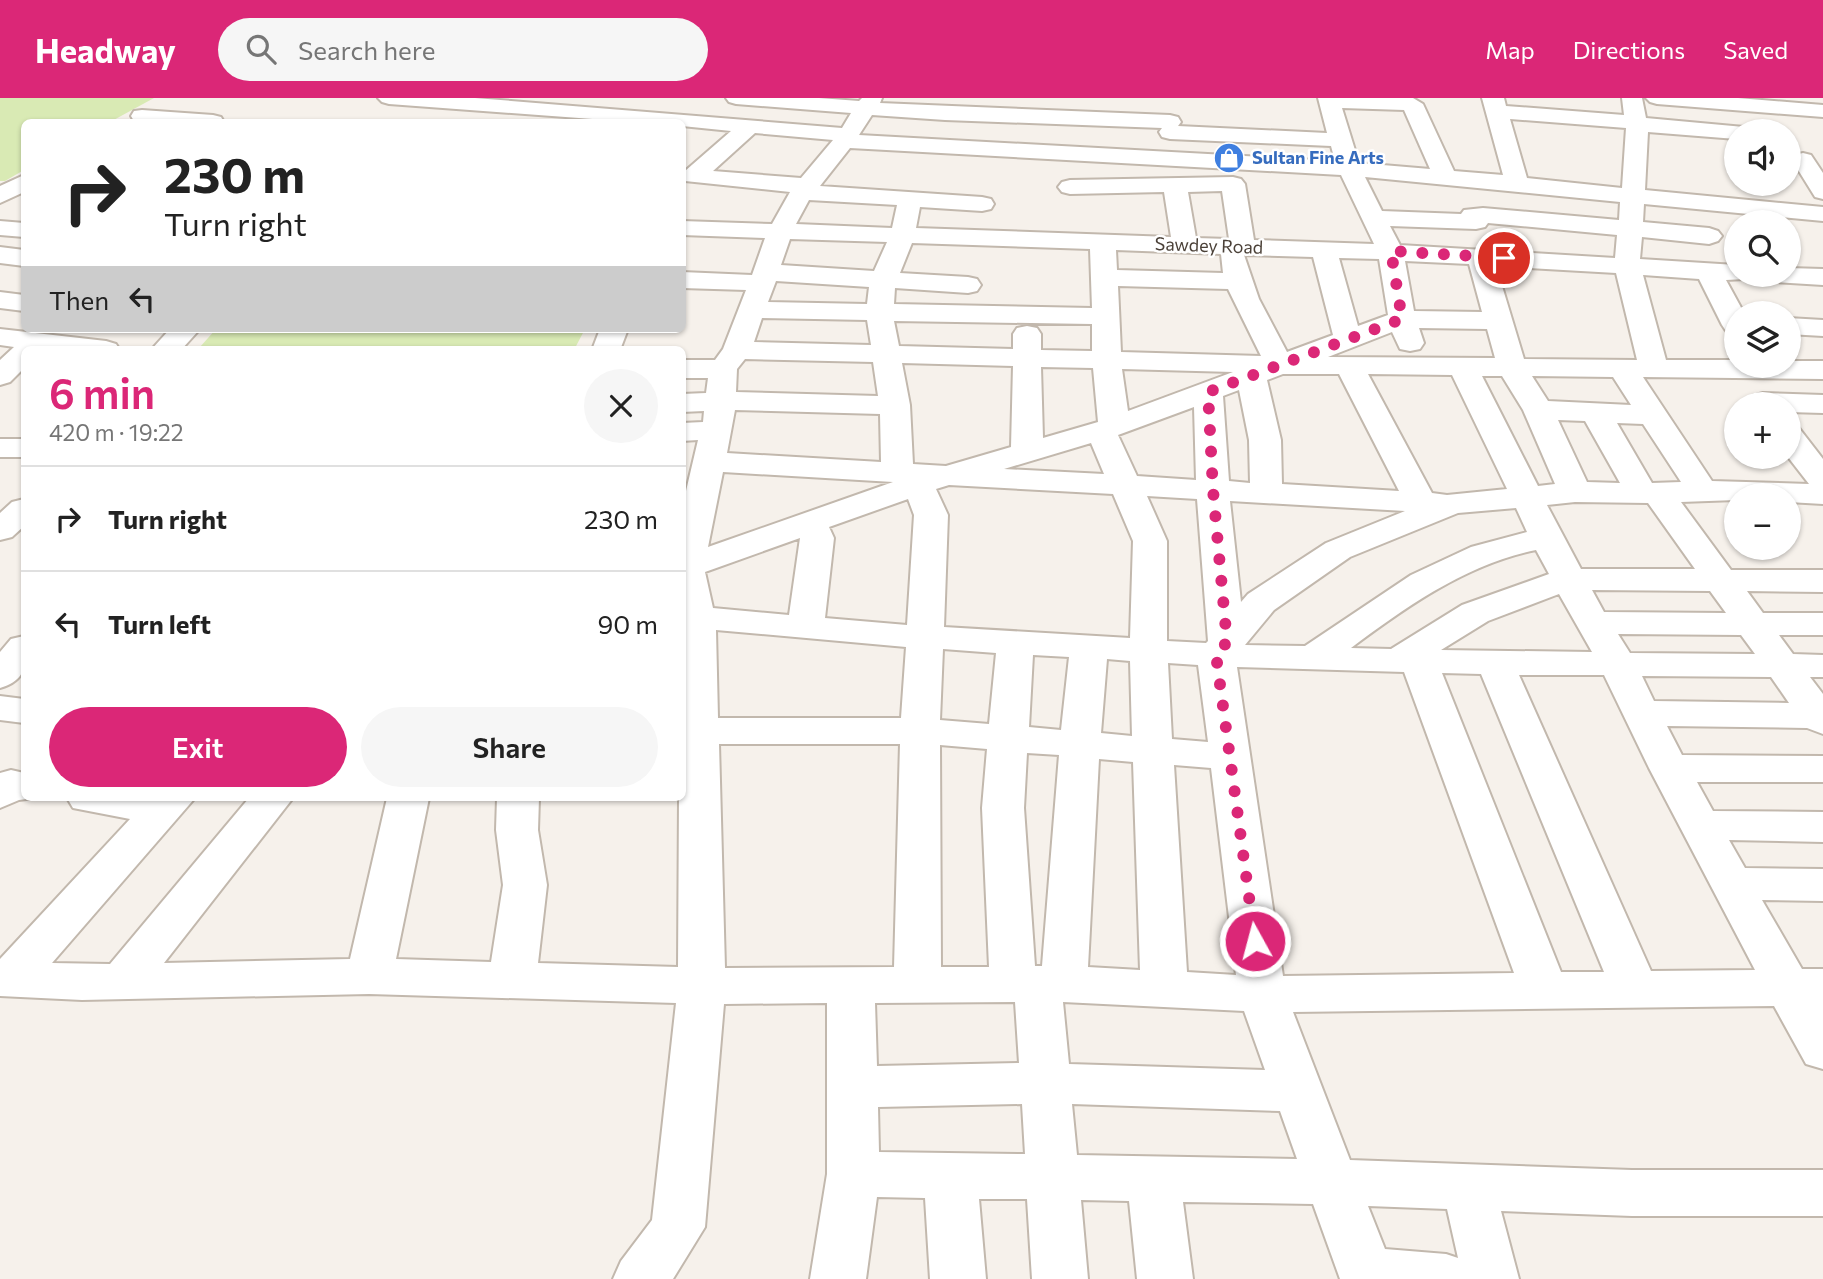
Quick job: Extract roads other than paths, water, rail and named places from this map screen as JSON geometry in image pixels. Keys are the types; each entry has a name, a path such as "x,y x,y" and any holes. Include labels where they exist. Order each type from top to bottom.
{"street":[{"path":"136,119 174,98"},
{"path":"389,98 492,107 527,104 603,119"},
{"path":"681,119 707,98"},
{"path":"734,98 1073,108 1170,127 1340,140"},
{"path":"1170,98 1173,159"},
{"path":"1632,98 1636,128 1627,266 1654,369"},
{"path":"1657,98 1823,111"},
{"path":"1419,367 1402,319 1391,251 1349,169 1328,99 1412,104 1445,176"},
{"path":"686,558 721,402 758,288 780,233 802,193 846,138 869,103"},
{"path":"1514,173 1496,105 1636,128 1724,150"},
{"path":"686,193 802,193 903,167 950,106"},
{"path":"476,119 492,107"},
{"path":"1073,108 1061,136 1070,187 1073,242"},
{"path":"686,121 846,138 903,167 985,177"},
{"path":"750,126 693,176 802,193"},
{"path":"1636,128 1724,132"},
{"path":"1804,152 1823,191"},
{"path":"911,199 1064,155 1173,159 1232,173"},
{"path":"903,167 911,199 902,237 883,281 879,312 884,354 895,405 921,477 931,515 920,731 917,983"},
{"path":"1070,187 1175,185 1232,173 1349,169 1445,176 1514,173 1632,196 1697,201 1759,197 1816,214 1823,235"},
{"path":"1368,207 1476,222 1473,215 1632,196 1660,172"},
{"path":"1232,173 1239,281 1263,337 1281,365"},
{"path":"979,239 985,177"},
{"path":"1175,185 1185,245"},
{"path":"1632,196 1709,236"},
{"path":"1697,201 1729,301"},
{"path":"0,228 21,230"},
{"name":"Sawdey Road","path":"686,228 1391,251 1722,272"},
{"path":"1103,243 1108,429 1125,485 1150,541 1148,649 1164,989"},
{"path":"1324,250 1349,353 1437,503"},
{"path":"0,255 21,258"},
{"path":"1480,257 1512,368 1538,410 1575,492"},
{"path":"1801,276 1823,277"},
{"path":"1104,278 1239,281"},
{"path":"686,280 758,288 879,312 1106,316"},
{"path":"758,288 883,281 968,285"},
{"path":"0,300 21,303"},
{"path":"1027,315 1027,452"},
{"path":"1349,353 1402,319 1499,321"},
{"path":"1801,327 1823,328"},
{"path":"169,346 182,333"},
{"path":"0,337 25,346"},
{"path":"1801,343 1823,344"},
{"path":"686,566 810,522 921,477 1027,452 1108,429 1281,365 1349,353 1419,367 1724,369"},
{"path":"686,429 721,402 884,354 1281,365"},
{"path":"0,376 21,356"},
{"path":"1463,367 1525,496 1592,623 1617,662 1640,713 1731,884 1805,988 1823,1050"},
{"path":"1623,369 1702,490"},
{"path":"1801,370 1823,370"},
{"path":"686,372 721,402 921,477 1125,485 1437,503 1575,492 1649,493 1702,490 1823,494"},
{"path":"1251,376 1265,440 1266,493"},
{"path":"0,383 21,386"},
{"path":"1208,392 1221,649 1231,757 1262,994 1368,1276 1446,1279"},
{"path":"686,403 895,405"},
{"path":"1801,404 1823,404"},
{"path":"1538,410 1653,415"},
{"path":"1595,414 1649,493 1720,580 1822,718"},
{"path":"1801,439 1823,480"},
{"path":"0,448 21,448"},
{"path":"1328,497 1338,550"},
{"path":"1221,649 1261,602 1338,550 1437,503"},
{"path":"806,627 817,538 810,522"},
{"path":"1315,657 1383,606 1449,568 1512,543 1547,538"},
{"path":"641,1279 678,1227 702,986 697,618 686,575"},
{"path":"1410,659 1475,613 1569,579 1823,581"},
{"path":"697,618 924,637 1148,649 1221,649 1315,657 1495,663 1617,662 1823,666"},
{"path":"1592,623 1823,624"},
{"path":"1015,642 1003,808 1038,984 1060,1279"},
{"path":"1038,984 1080,743 1089,646"},
{"path":"1410,659 1544,990"},
{"path":"1495,663 1635,989"},
{"path":"0,708 21,711"},
{"path":"1640,713 1822,718"},
{"path":"699,730 920,731 1231,757"},
{"path":"1670,768 1823,769"},
{"path":"0,794 11,785 21,787"},
{"path":"128,801 168,804"},
{"path":"123,981 270,801"},
{"path":"369,976 407,801"},
{"path":"512,981 525,885 516,830 518,801"},
{"path":"5,979 168,804"},
{"path":"1700,825 1823,827"},
{"path":"1731,884 1823,885"},
{"path":"5,979 123,981 369,976 702,986 1038,984 1262,994 1805,988"},
{"path":"838,1279 853,1174 850,984"},
{"path":"852,1087 1046,1083 1298,1091"},
{"path":"853,1174 1333,1182 1632,1193 1823,1193"},
{"path":"950,1175 958,1279"},
{"path":"1153,1179 1165,1279"},
{"path":"1468,1187 1491,1279"}],"place":[{"name":"Sultan Fine Arts","path":"1229,158"}]}
